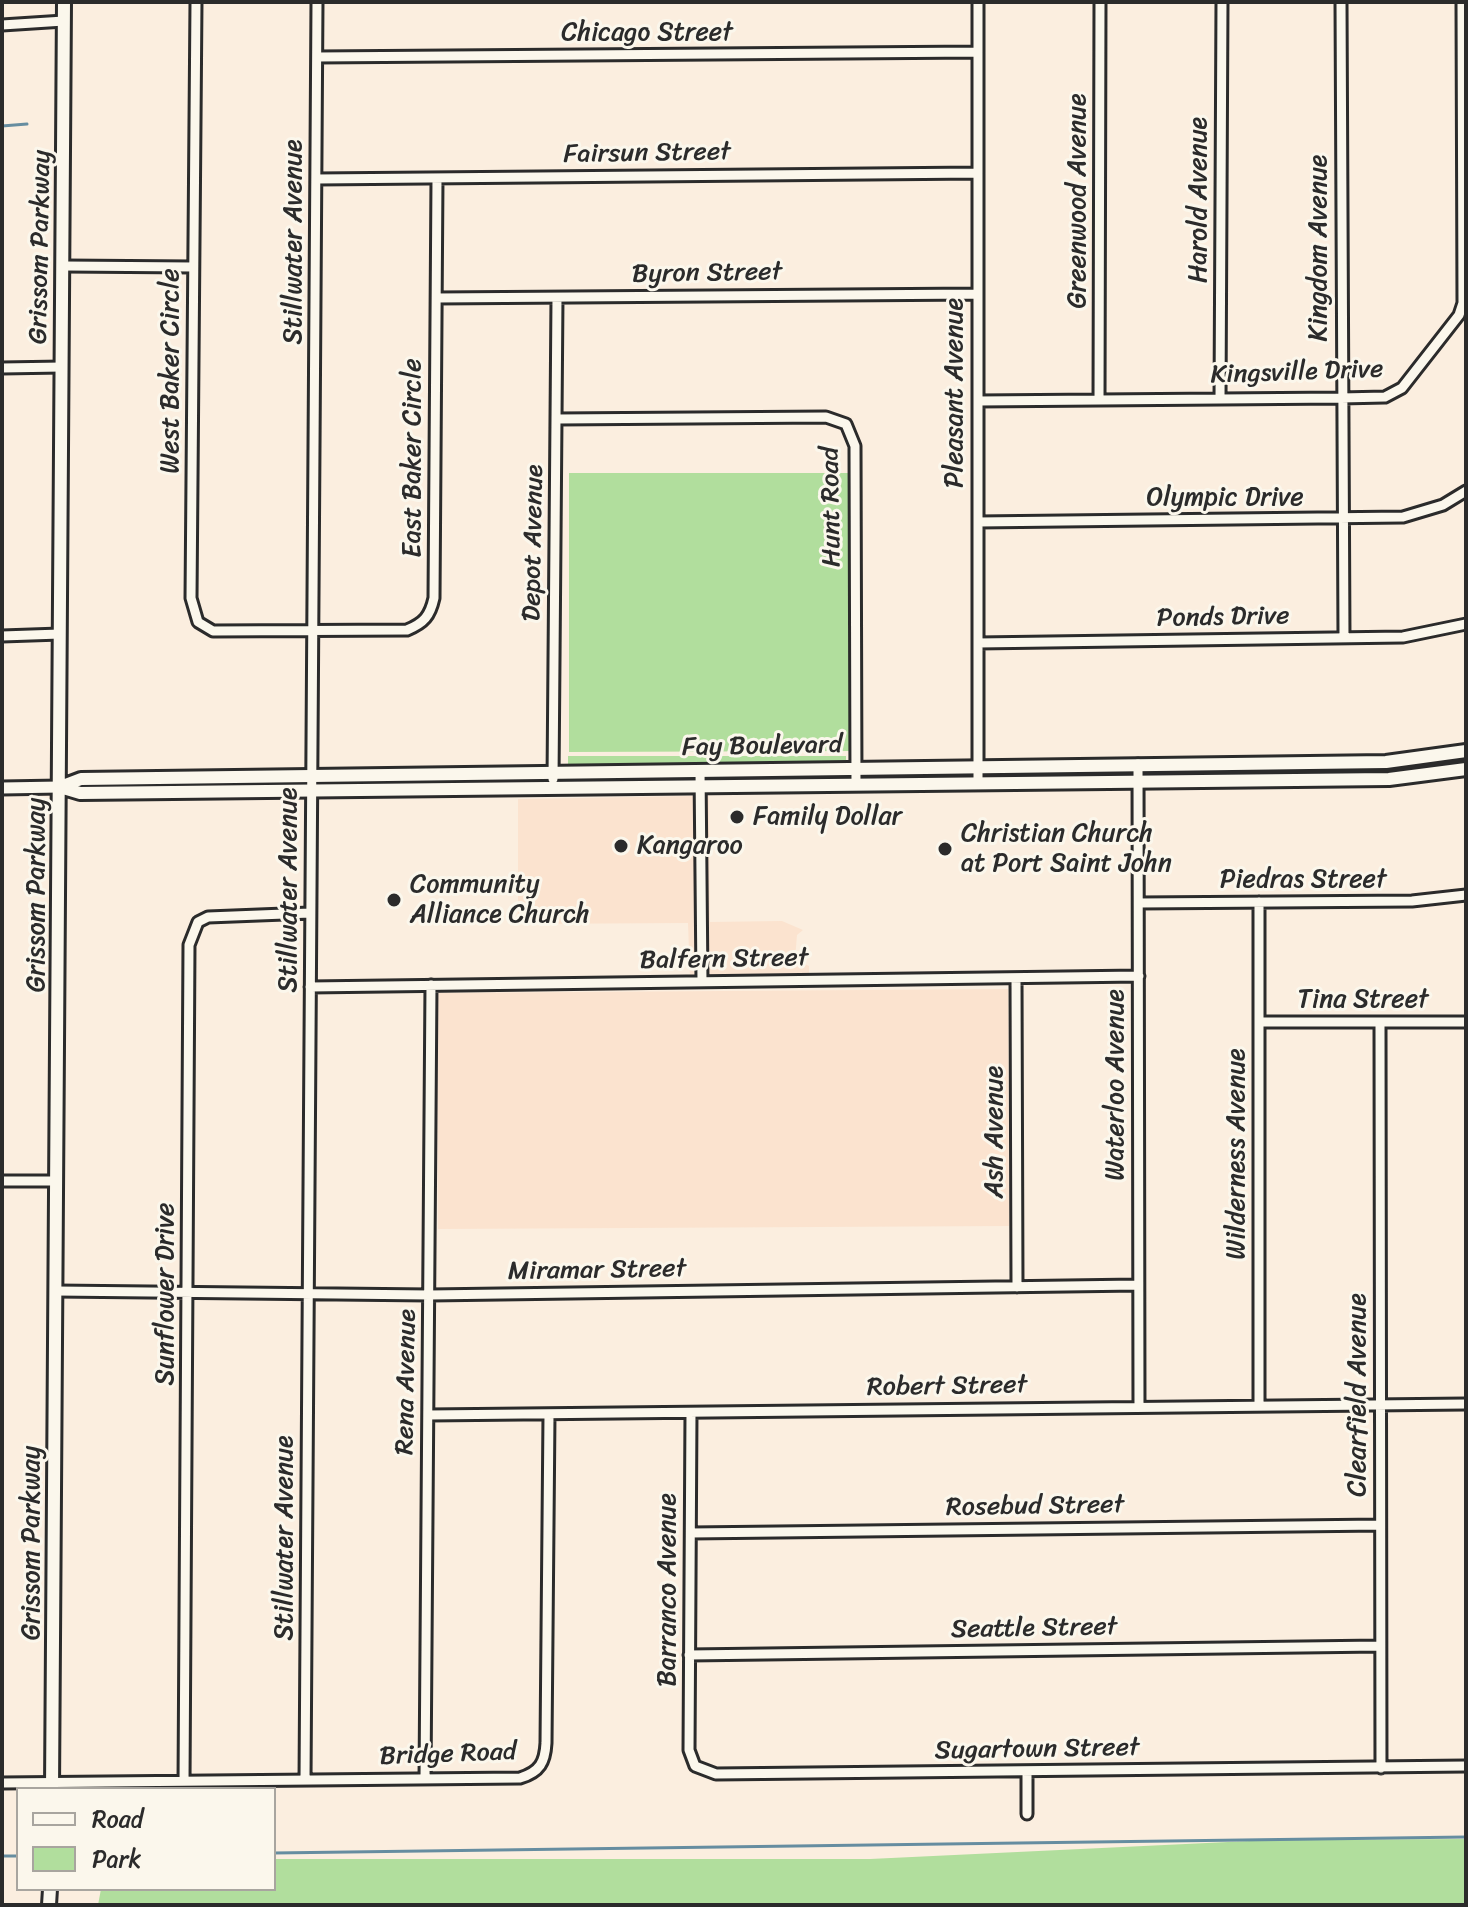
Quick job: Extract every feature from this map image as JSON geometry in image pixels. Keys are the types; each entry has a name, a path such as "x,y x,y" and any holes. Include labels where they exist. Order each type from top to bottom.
{"main road":[{"name":"Grissom Parkway","path":"52,1786 64,2"},
{"name":"Fay Boulevard","path":"60,787 81,779 1347,762 1419,759 1466,751"},
{"name":"Fay Boulevard","path":"60,787 80,793 312,792 1138,782 1347,779 1422,776 1466,769"}],"street":[{"name":"West Baker Circle","path":"196,2 193,612 198,622 213,631 313,630"},
{"name":"Stillwater Avenue","path":"305,1779 317,2"},
{"name":"Pleasant Avenue","path":"978,2 978,784"},
{"name":"Greenwood Avenue","path":"1099,400 1100,2"},
{"name":"Harold Avenue","path":"1220,398 1222,2"},
{"name":"Kingdom Avenue","path":"1341,2 1344,638"},
{"name":"Kingsville Drive","path":"978,401 1385,397 1402,388 1459,315 1463,303 1462,2"},
{"path":"2,25 64,21"},
{"name":"Chicago Street","path":"317,57 978,52"},
{"name":"Fairsun Street","path":"317,179 978,173"},
{"name":"East Baker Circle","path":"313,630 407,630 421,625 431,613 434,598 437,179"},
{"path":"64,266 193,267"},
{"name":"Byron Street","path":"437,298 977,294"},
{"name":"Depot Avenue","path":"553,789 557,298"},
{"path":"2,368 62,367"},
{"name":"Hunt Road","path":"558,419 826,417 846,424 855,446 856,785"},
{"name":"Olympic Drive","path":"978,522 1403,517 1443,505 1466,491"},
{"name":"Ponds Drive","path":"978,643 1403,637 1466,624"},
{"path":"2,636 60,634"},
{"path":"1347,762 1347,779"},
{"name":"Waterloo Avenue","path":"1138,764 1139,1407"},
{"path":"700,770 702,982"},
{"name":"Fay Boulevard","path":"2,788 60,787"},
{"name":"Piedras Street","path":"1139,903 1412,901 1466,895"},
{"name":"Wilderness Avenue","path":"1259,902 1259,1406"},
{"name":"Sunflower Drive","path":"184,1781 191,933 198,922 218,915 310,913"},
{"name":"Balfern Street","path":"310,987 1139,976"},
{"name":"Ash Avenue","path":"1016,978 1017,1287"},
{"name":"Rena Avenue","path":"425,1779 431,985"},
{"name":"Tina Street","path":"1259,1022 1466,1022"},
{"name":"Clearfield Avenue","path":"1380,1023 1381,1768"},
{"path":"2,1181 57,1181"},
{"name":"Miramar Street","path":"56,1291 430,1295 1137,1285"},
{"name":"Robert Street","path":"429,1415 1466,1404"},
{"name":"Barranco Avenue","path":"691,1413 689,1750 695,1766"},
{"name":"Bridge Road","path":"2,1783 52,1786 184,1781 520,1778 532,1774 545,1757 549,1415"},
{"name":"Rosebud Street","path":"691,1533 1380,1525"},
{"name":"Seattle Street","path":"689,1655 1379,1646"},
{"name":"Sugartown Street","path":"695,1766 716,1774 1466,1766"},
{"path":"1027,1772 1027,1814"}],"shaded area":[{"path":"695,796 697,977 690,977 688,923 518,924 518,799"},
{"path":"704,796 709,796 710,922 782,921 803,930 797,935 795,959 809,966 809,975 706,977"},
{"path":"1008,989 1009,1226 438,1229 437,993"}],"green space":[{"path":"569,473 849,473 849,751 569,752"},
{"path":"568,756 846,756 846,762 568,765"},
{"path":"1466,1839 1466,1905 98,1905 101,1891 276,1891 276,1859 870,1859 1270,1840"}],"waterway":[{"path":"2,126 27,124"},
{"path":"276,1853 1466,1837"},
{"path":"2,1856 16,1856"}],"place":[{"name":"Family Dollar","path":"737,817"},
{"name":"Kangaroo","path":"621,846"},
{"name":"Christian Church at Port Saint John","path":"945,849"},
{"name":"Community Alliance Church","path":"394,900"}]}
